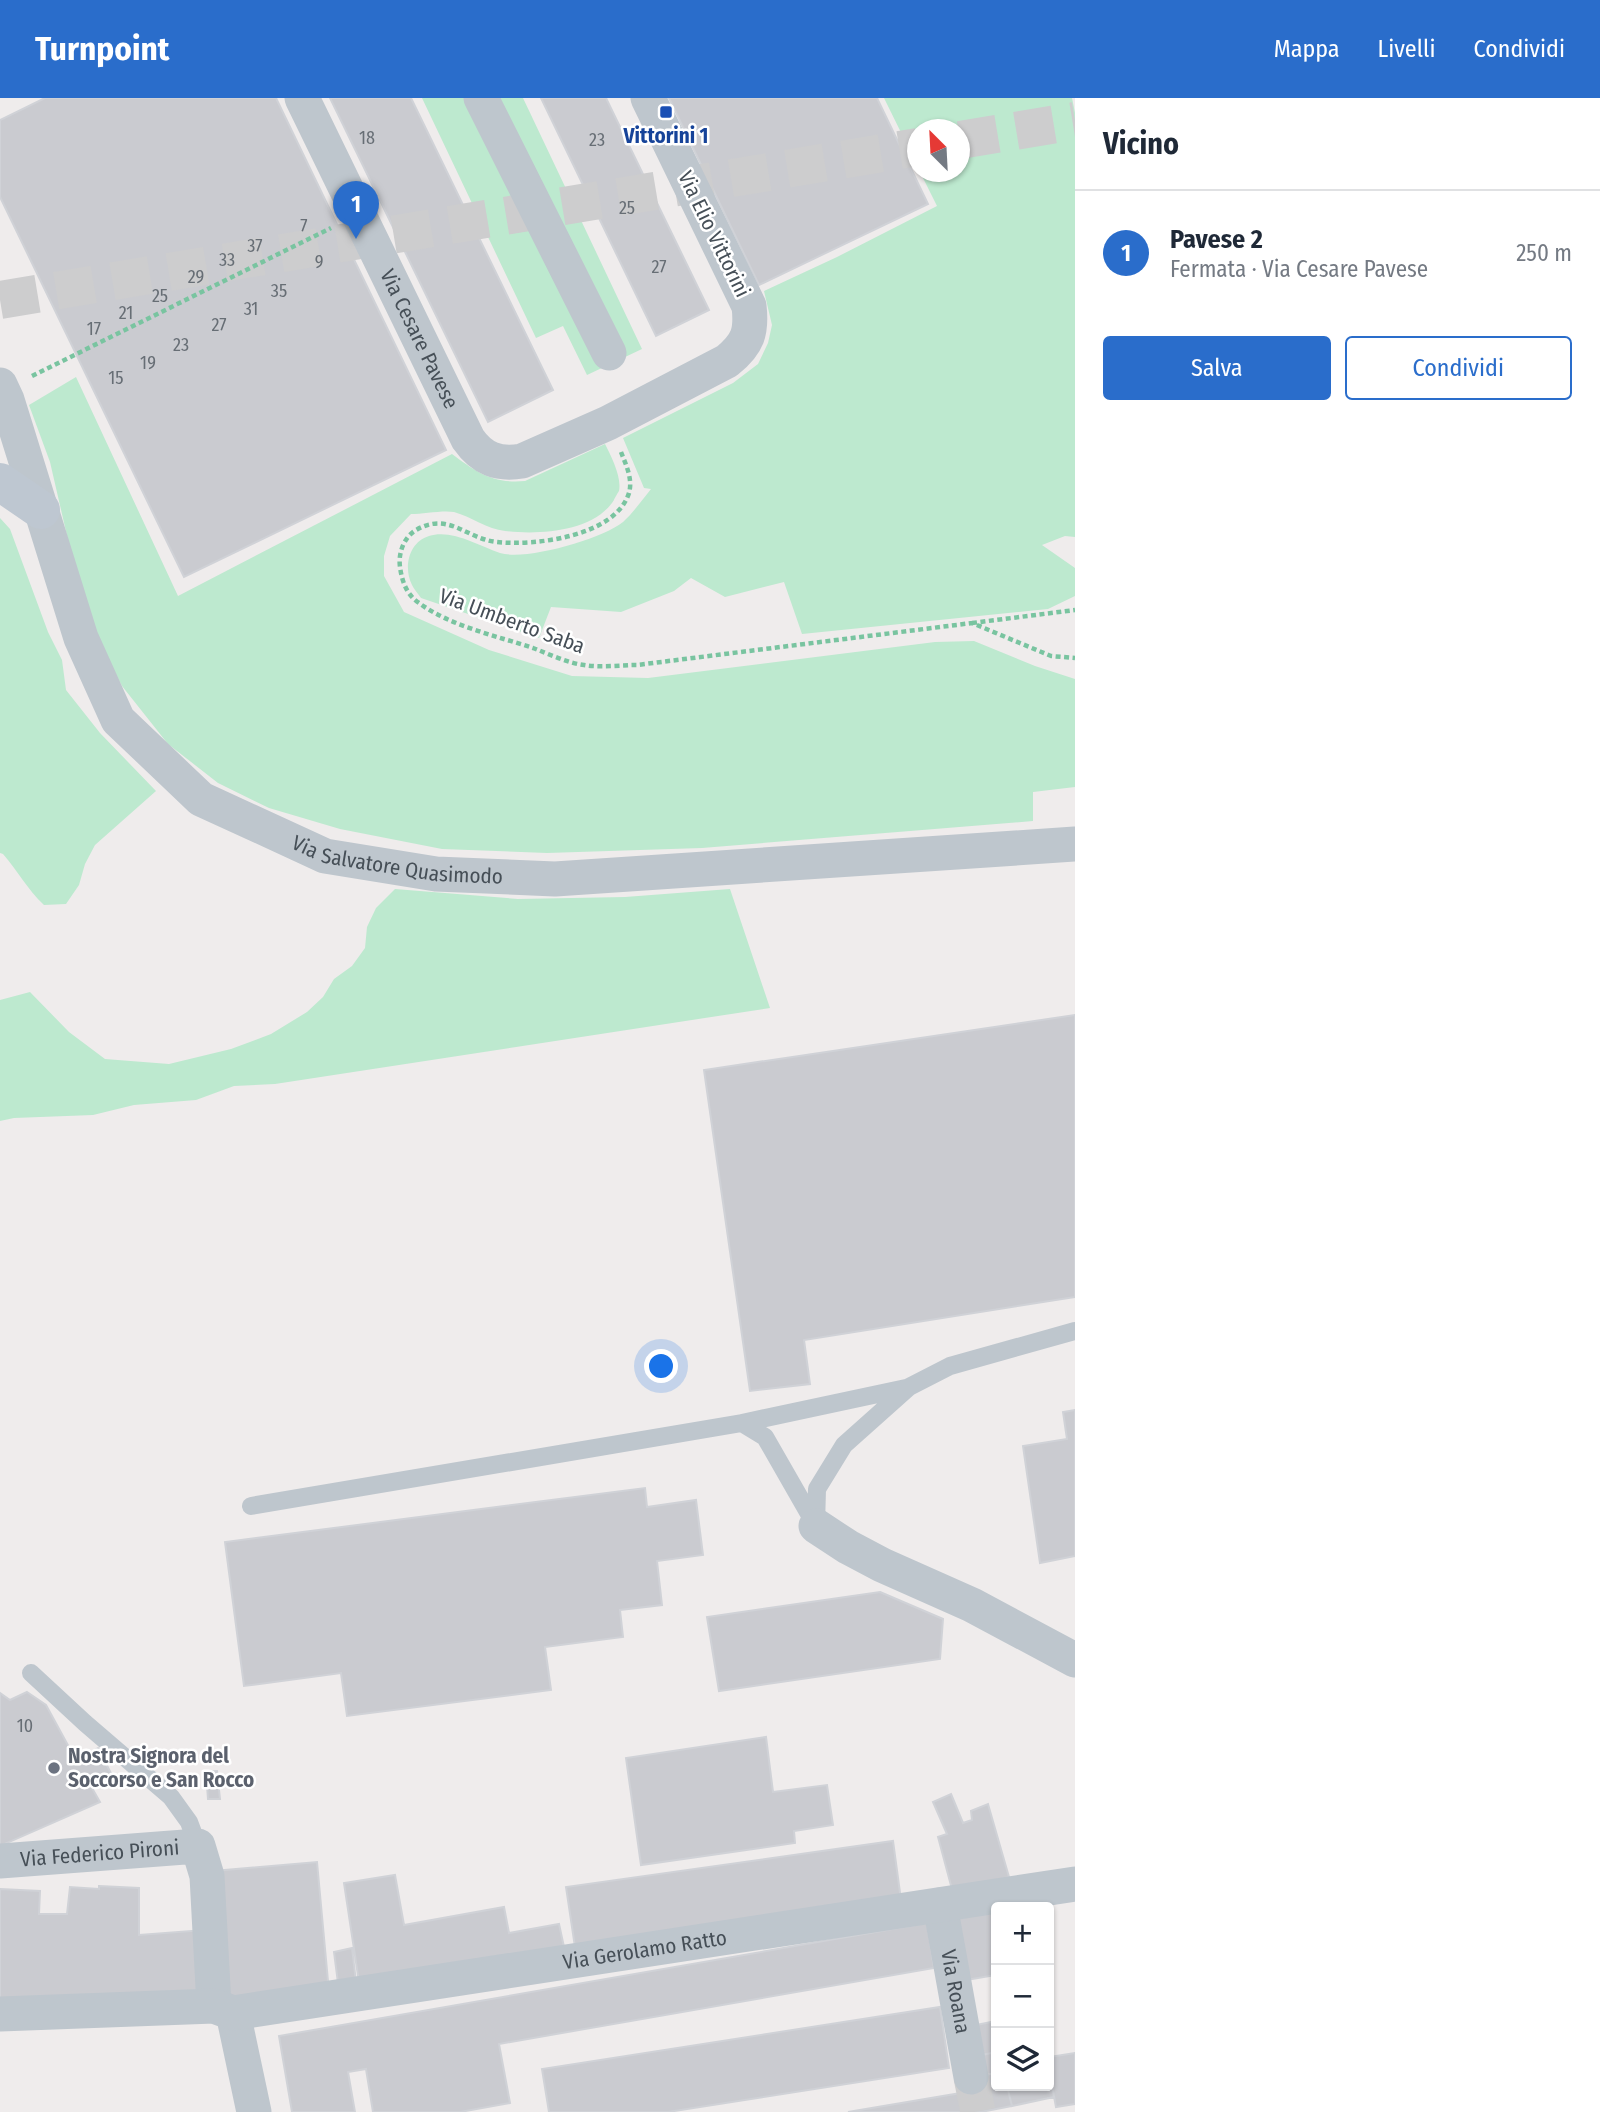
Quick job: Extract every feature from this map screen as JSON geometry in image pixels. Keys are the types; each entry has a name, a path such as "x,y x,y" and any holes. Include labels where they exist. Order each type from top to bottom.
{"street":[{"name":"Via Cesare Pavese","path":"302,98 475,449 485,458 509,463 614,435"},
{"path":"481,98 609,353"},
{"name":"Via Elio Vittorini","path":"614,435 739,351 748,337 751,322 749,306 648,98"},
{"name":"Via Salvatore Quasimodo","path":"1,388 80,638 118,720 201,799 325,856 436,874 555,879 1075,844"},
{"path":"0,482 41,510"},
{"path":"816,1526 882,1565 972,1605 1075,1660"},
{"name":"Via Federico Pironi","path":"0,1861 198,1846 207,1876 223,2009 254,2112"},
{"name":"Via Gerolamo Ratto","path":"0,2014 223,2009 1075,1884"},
{"name":"Via Roana","path":"940,1905 971,2077"}],"lane":[{"path":"816,1526 817,1489 844,1445 909,1388 950,1366 1075,1331"},
{"path":"251,1506 742,1423 909,1388"},
{"path":"742,1423 765,1437 816,1526"},
{"name":"Via Federico Pironi","path":"31,1673 171,1797 188,1822 198,1846"}],"path":[{"path":"1,388 359,215"},
{"name":"Via Umberto Saba","path":"614,435 630,480 629,494 610,518 579,535 511,543 493,542 452,524 427,526 407,538 402,549 399,561 409,594 418,603 445,618 583,665 637,665 1075,610"},
{"name":"Via Umberto Saba","path":"972,624 1051,656 1075,658"}],"green space":[{"path":"422,98 523,98 642,349 587,375 563,326 536,338"},
{"path":"884,98 1072,98 1075,113 1075,537 1065,536 1042,545 1075,568 1075,596 1048,609 802,634 784,582 725,597 691,578 674,591 621,612 551,607 539,638 421,598 409,578 408,563 412,549 429,536 447,535 500,553 527,554 582,541 613,529 623,522 651,489 644,488 623,438 733,383 758,364 768,343 772,325 764,291 937,206 925,182 970,182 970,119 907,119 907,145"},
{"path":"76,377 178,596 452,454 494,479 525,481 605,444 617,473 619,491 605,511 580,525 549,531 519,532 492,528 454,512 411,514 390,536 384,556 384,576 404,612 489,650 572,676 648,678 935,642 974,641 1075,679 1075,787 1033,792 1033,821 702,848 547,853 442,849 340,829 269,808 218,783 168,744 122,686 94,632 68,540 50,462 29,405"},
{"path":"0,518 10,529 48,632 62,660 66,690 100,733 156,791 95,845 85,864 79,885 66,904 44,905 0,853"},
{"path":"395,889 518,899 625,897 730,889 770,1008 275,1084 234,1086 196,1100 134,1105 93,1115 0,1121 0,1000 30,992 69,1032 105,1059 169,1064 231,1049 271,1034 307,1012 323,997 334,979 352,966 365,948 367,927 376,908"}],"building":[{"path":"45,98 276,98 446,450 184,577 0,197 0,120"},
{"path":"330,98 411,98 553,390 488,422"},
{"path":"541,98 606,98 709,310 656,336"},
{"path":"669,98 877,98 907,160 907,182 917,182 928,204 759,285"},
{"path":"1075,1015 1075,1297 804,1340 810,1384 750,1391 704,1070"},
{"path":"1075,1410 1075,1556 1040,1563 1023,1446 1067,1439 1063,1412"},
{"path":"645,1488 647,1507 696,1500 703,1555 657,1561 662,1605 620,1610 623,1637 545,1647 551,1690 347,1716 341,1673 244,1686 225,1542"},
{"path":"880,1592 943,1619 940,1659 719,1691 707,1617"},
{"name":"Nostra Signora del Soccorso e San Rocco","path":"27,1692 46,1705 76,1760 98,1748 113,1777 92,1788 100,1802 0,1846 0,1693 10,1700"},
{"path":"766,1737 773,1792 827,1785 833,1825 794,1831 795,1843 641,1865 626,1758"},
{"path":"217,1771 220,1799 208,1799 206,1772"},
{"path":"951,1794 963,1823 972,1820 971,1811 988,1804 1009,1877 953,1893 938,1837 947,1834 933,1802"},
{"path":"893,1841 901,1900 575,1947 566,1887"},
{"path":"317,1862 329,1992 226,2001 214,1871"},
{"path":"395,1875 404,1925 504,1907 509,1933 559,1924 564,1947 359,1982 344,1883"},
{"path":"99,1886 139,1888 139,1935 204,1930 208,1996 0,2000 0,1889 40,1891 39,1914 67,1914 70,1887 99,1889"},
{"path":"991,1910 991,1976 960,1981 949,1917"},
{"path":"927,1923 934,1968 499,2044 510,2103 460,2112 373,2112 366,2069 348,2072 355,2112 292,2112 279,2036"},
{"path":"352,1948 356,1982 338,1983 334,1952"},
{"path":"940,2007 949,2068 668,2112 549,2112 542,2069"},
{"path":"991,2022 991,2053 982,2055 976,2025"},
{"path":"991,2053 991,2074 985,2075 982,2055"},
{"path":"1075,2053 1075,2104 1056,2107 1053,2091 1054,2056"},
{"path":"991,2074 991,2091 1008,2091 1012,2106 981,2112 964,2112 957,2079"},
{"path":"1008,2091 1053,2091 1054,2097 1012,2106"},
{"path":"961,2093 964,2112 848,2112"}],"tunnel":[{"path":"970,138 1075,121"},
{"path":"0,300 907,149"},
{"path":"971,2077 978,2112"}],"place":[{"name":"Vittorini 1","path":"666,112"},
{"name":"Pavese 2","path":"356,239"},
{"name":"Nostra Signora del Soccorso e San Rocco","path":"54,1768"}]}
